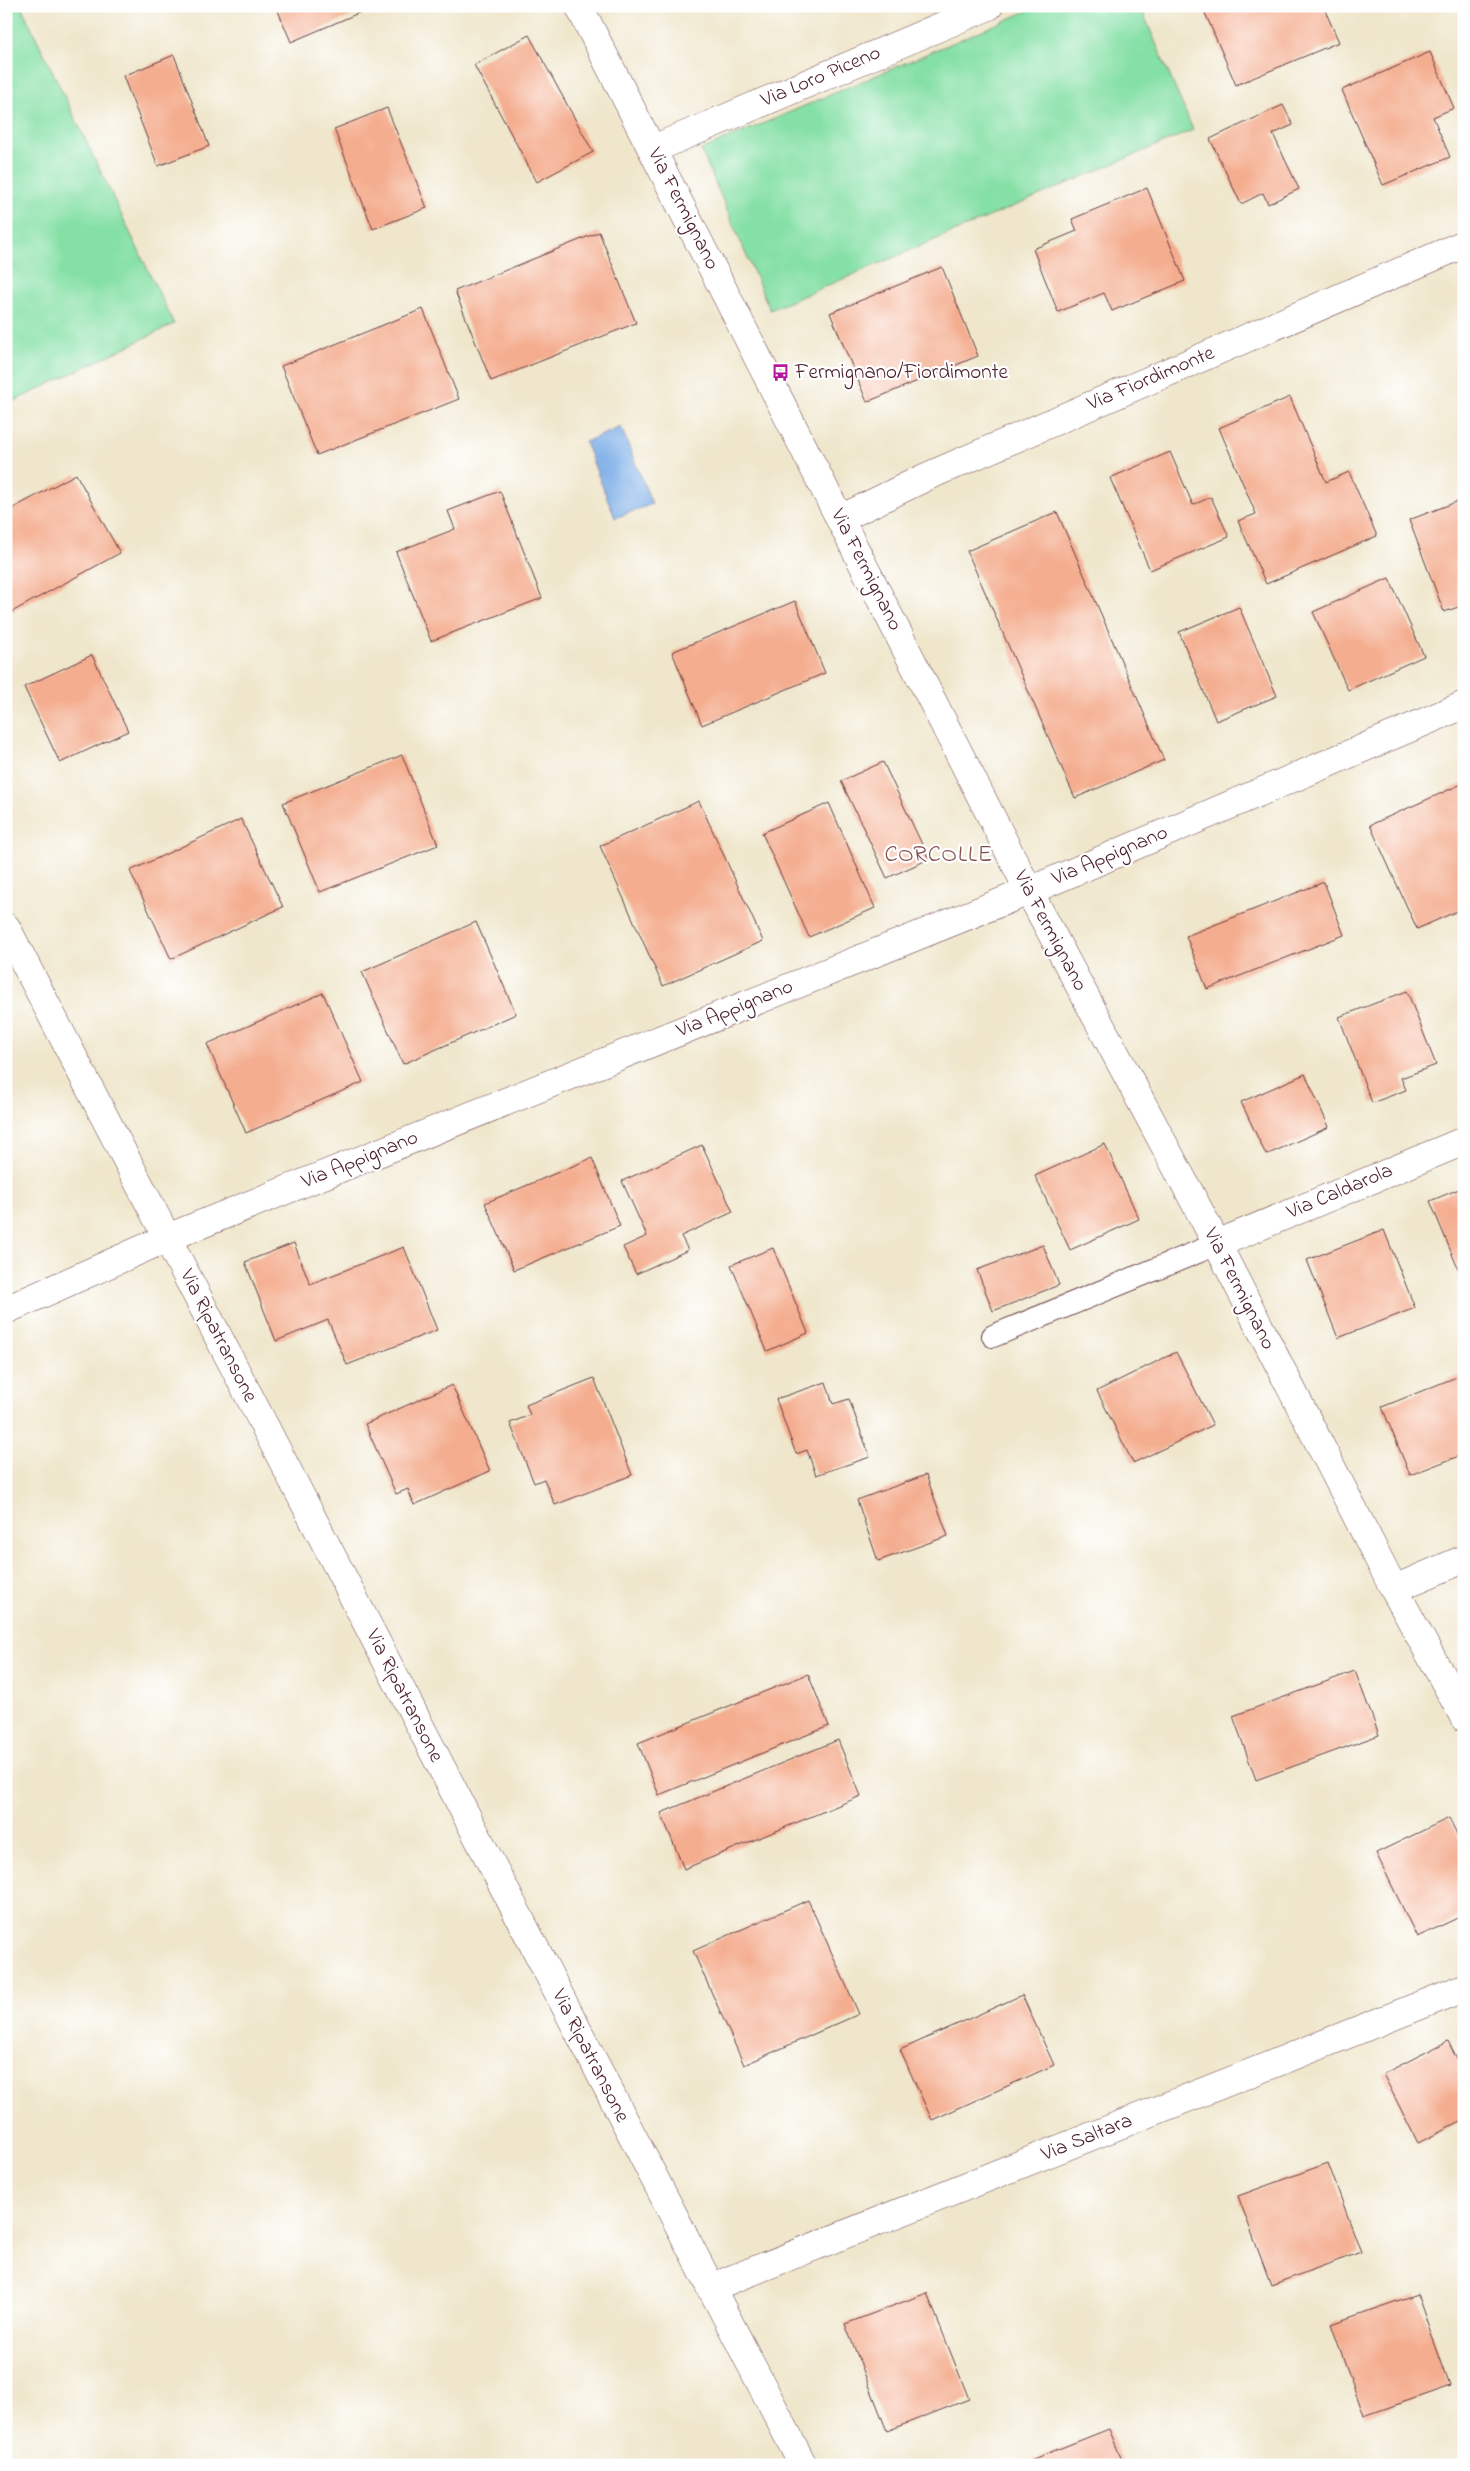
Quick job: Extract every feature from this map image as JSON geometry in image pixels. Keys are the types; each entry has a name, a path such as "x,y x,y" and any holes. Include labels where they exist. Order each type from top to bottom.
{"street":[{"name":"Via Fermignano","path":"578,6 653,149 1029,891 1217,1244 1394,1589 1464,1717"},
{"name":"Via Loro Piceno","path":"653,149 989,6"},
{"name":"Via Fiordimonte","path":"840,519 926,476 1464,244"},
{"name":"Via Appignano","path":"6,1310 167,1238 1029,891 1464,705"},
{"name":"Via Ripatransone","path":"6,927 803,2465"},
{"name":"Via Caldarola","path":"1217,1244 1464,1141"},
{"path":"1394,1589 1464,1559"},
{"name":"Via Saltara","path":"710,2288 1464,1988"}],"lane":[{"path":"993,1336 1217,1244"}],"green space":[{"path":"6,6 21,6 174,324 6,405"},
{"path":"1039,6 1140,6 1193,130 770,310 701,150"}],"water":[{"path":"621,427 652,504 615,518 585,442"}],"building":[{"path":"276,6 375,6 291,42"},
{"path":"1202,6 1323,6 1339,42 1236,85"},
{"path":"529,35 593,152 537,182 474,65"},
{"path":"1430,52 1454,108 1433,117 1450,157 1383,185 1342,90"},
{"path":"174,55 209,146 158,166 123,76"},
{"path":"1283,105 1293,125 1273,134 1299,189 1268,204 1263,193 1241,204 1210,139"},
{"path":"387,108 427,208 373,229 334,129"},
{"path":"1147,188 1185,281 1112,311 1104,293 1058,312 1033,249 1077,231 1072,219"},
{"path":"599,232 636,323 491,381 455,291"},
{"path":"942,267 978,356 867,402 830,313"},
{"path":"423,309 459,399 317,455 281,366"},
{"path":"1290,397 1326,482 1349,472 1377,536 1266,584 1238,521 1256,514 1219,428"},
{"path":"1170,452 1193,505 1211,497 1229,537 1150,570 1110,478"},
{"path":"76,474 120,553 8,614 6,610 6,512"},
{"path":"500,491 542,598 431,641 396,552 455,529 448,511"},
{"path":"1464,499 1464,605 1444,612 1409,520"},
{"path":"1057,512 1164,760 1075,798 967,551"},
{"path":"1389,578 1424,656 1348,690 1313,612"},
{"path":"795,601 825,673 702,725 672,652"},
{"path":"1239,607 1277,696 1216,721 1179,632"},
{"path":"92,655 128,731 60,763 24,687"},
{"path":"402,755 438,845 320,892 283,803"},
{"path":"883,762 929,859 887,878 841,781"},
{"path":"1464,783 1464,886 1461,887 1464,892 1464,908 1417,929 1370,825"},
{"path":"699,801 763,941 663,986 600,846"},
{"path":"829,803 875,908 809,937 762,833"},
{"path":"241,819 283,907 171,959 130,871"},
{"path":"1324,882 1344,935 1207,989 1186,936"},
{"path":"476,922 516,1014 403,1064 362,972"},
{"path":"1407,991 1436,1065 1401,1078 1406,1090 1372,1103 1339,1017"},
{"path":"323,993 363,1082 246,1133 207,1044"},
{"path":"1305,1074 1329,1127 1266,1155 1241,1102"},
{"path":"1105,1144 1139,1219 1070,1250 1035,1176"},
{"path":"702,1145 733,1212 681,1236 688,1250 636,1274 623,1247 647,1236 622,1181"},
{"path":"592,1158 620,1226 514,1270 485,1203"},
{"path":"1464,1187 1464,1283 1430,1201"},
{"path":"1384,1230 1415,1308 1338,1338 1307,1260"},
{"path":"294,1243 310,1284 404,1247 437,1330 347,1365 328,1320 276,1341 245,1262"},
{"path":"1043,1245 1059,1285 993,1311 977,1270"},
{"path":"773,1248 808,1333 767,1351 731,1265"},
{"path":"1176,1352 1213,1425 1133,1463 1097,1391"},
{"path":"1464,1374 1464,1454 1410,1475 1382,1407"},
{"path":"594,1378 632,1475 555,1505 544,1479 534,1483 510,1423 530,1415 526,1405"},
{"path":"826,1382 833,1404 849,1399 870,1457 816,1475 807,1450 796,1454 776,1399"},
{"path":"452,1385 490,1471 414,1505 408,1489 396,1494 365,1424"},
{"path":"926,1475 948,1536 878,1561 857,1500"},
{"path":"1355,1671 1379,1735 1256,1780 1233,1716"},
{"path":"808,1674 829,1726 659,1795 638,1743"},
{"path":"838,1740 861,1796 684,1869 661,1813"},
{"path":"1449,1818 1464,1848 1464,1915 1417,1937 1376,1853"},
{"path":"808,1900 859,2014 744,2065 693,1951"},
{"path":"1022,1995 1054,2065 932,2120 900,2050"},
{"path":"1448,2041 1464,2074 1464,2120 1418,2143 1383,2074"},
{"path":"1328,2163 1361,2252 1271,2285 1238,2196"},
{"path":"927,2293 969,2399 887,2431 845,2324"},
{"path":"1417,2294 1450,2386 1364,2416 1331,2324"},
{"path":"1109,2429 1124,2465 1018,2465"}],"place":[{"name":"Fermignano/Fiordimonte","path":"781,373"}],"district":[{"name":"CORCOLLE","path":"939,855"}]}
